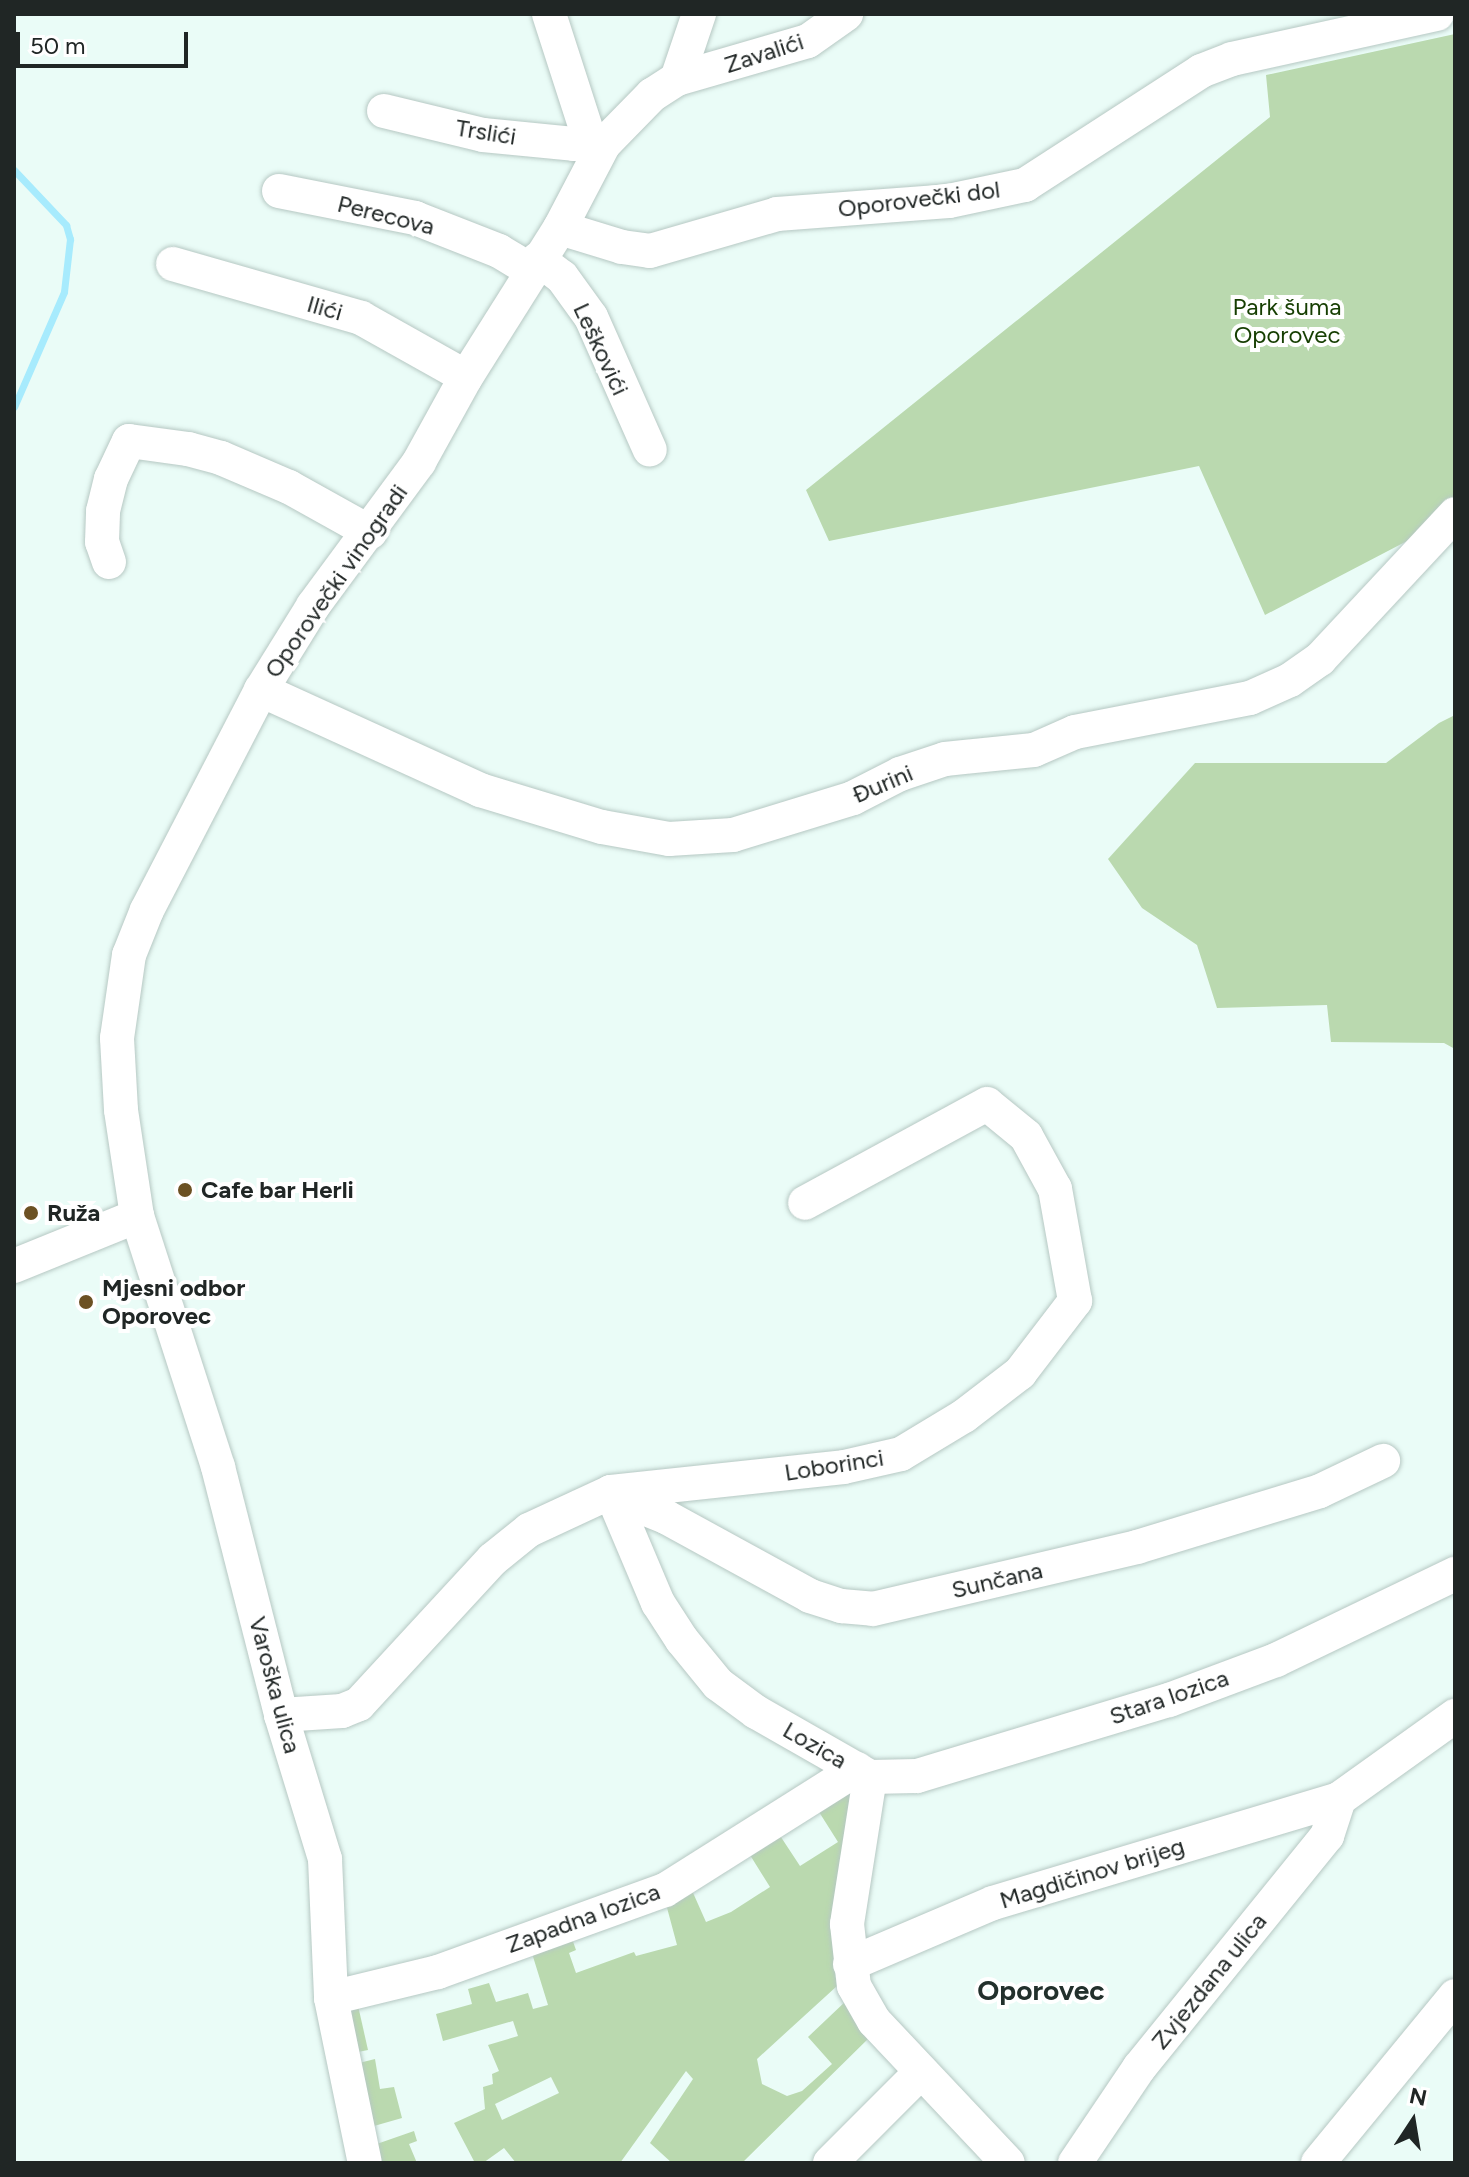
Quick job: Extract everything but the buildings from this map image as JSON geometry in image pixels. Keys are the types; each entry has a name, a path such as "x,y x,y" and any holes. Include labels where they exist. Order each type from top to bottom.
{"street":[{"path":"549,14 596,141"},
{"path":"677,79 699,14"},
{"name":"Zavalići","path":"677,79 808,41 846,14"},
{"name":"Oporovečki dol","path":"560,228 622,247 650,251 777,214 949,201 1025,185 1201,71 1232,59 1276,52 1437,14"},
{"name":"Oporovečki vinogradi","path":"137,1216 121,1110 117,1038 129,955 147,910 261,690 313,606 419,462 466,377 560,228 596,141 652,95 677,79"},
{"name":"Trslići","path":"384,111 483,135 574,144 596,141"},
{"name":"Perecova","path":"279,191 415,218 535,265"},
{"name":"Ilići","path":"173,264 361,318 466,377"},
{"name":"Leškovići","path":"535,265 562,277 591,317 650,450"},
{"path":"109,562 102,542 103,511 111,479 129,441 188,449 234,463 289,487 370,532"},
{"name":"Đurini","path":"261,690 480,790 602,827 669,839 733,835 853,798 900,774 945,759 1034,750 1075,732 1250,698 1290,680 1320,659 1455,514"},
{"name":"Loborinci","path":"281,1715 342,1711 359,1704 493,1559 529,1530 615,1499 844,1467 901,1454 964,1416 1020,1373 1075,1301 1055,1189 1026,1136 987,1104 805,1203"},
{"path":"14,1266 137,1216"},
{"name":"Varoška ulica","path":"137,1216 218,1467 281,1715 325,1859 331,1998 365,2163"},
{"name":"Sunčana","path":"615,1499 666,1517 810,1596 841,1606 873,1609 1137,1547 1320,1491 1383,1461"},
{"name":"Lozica","path":"615,1499 658,1603 682,1640 718,1684 756,1712 863,1773 847,1924 854,1986 869,2014 1008,2163"},
{"name":"Stara lozica","path":"863,1773 917,1776 1169,1700 1276,1660 1455,1574"},
{"name":"Magdičinov brijeg","path":"850,1964 993,1903 1339,1799 1455,1716"},
{"name":"Zapadna lozica","path":"331,1998 438,1972 665,1890 863,1773"},
{"name":"Zvjezdana ulica","path":"1075,2163 1139,2068 1327,1836 1339,1799"},
{"path":"1318,2163 1455,1996"},
{"path":"830,2163 921,2072"}],"green space":[{"name":"Park šuma Oporovec","path":"1455,34 1455,516 1265,615 1199,466 829,541 806,490 1270,117 1266,75"},
{"path":"1455,715 1455,1049 1444,1043 1331,1042 1327,1005 1217,1008 1197,945 1142,908 1108,859 1195,763 1386,763 1439,723"},
{"path":"855,1791 841,1887 835,1972 837,1986 757,2059 762,2084 787,2096 802,2091 832,2064 808,2037 847,2000 872,2035 742,2163 672,2163 650,2143 693,2079 686,2071 620,2163 516,2163 504,2148 483,2163 475,2163 454,2123 485,2109 483,2087 493,2084 492,2074 499,2071 488,2045 518,2036 513,2021 443,2041 436,2014 472,2004 468,1989 489,1983 496,2002 528,1993 533,2009 548,2005 530,1947 570,1933 576,1950 569,1953 576,1973 634,1952 636,1956 677,1945 666,1904 690,1886 706,1922 731,1912 770,1887 745,1847 775,1828 800,1866 838,1842 814,1804","holes":["551,2077 559,2093 502,2120 495,2104"]},
{"path":"357,2001 368,2050 358,2052 345,2006"},
{"path":"375,2059 380,2089 394,2087 402,2118 367,2128 359,2063"},
{"path":"414,2131 417,2141 409,2144 417,2163 376,2163 371,2146"}],"waterway":[{"path":"14,170 66,225 70,239 64,292 14,407"}],"place":[{"name":"Cafe bar Herli","path":"185,1190"},
{"name":"Ruža","path":"31,1213"},
{"name":"Mjesni odbor Oporovec","path":"86,1302"}],"district":[{"name":"Oporovec","path":"1041,1990"}]}
